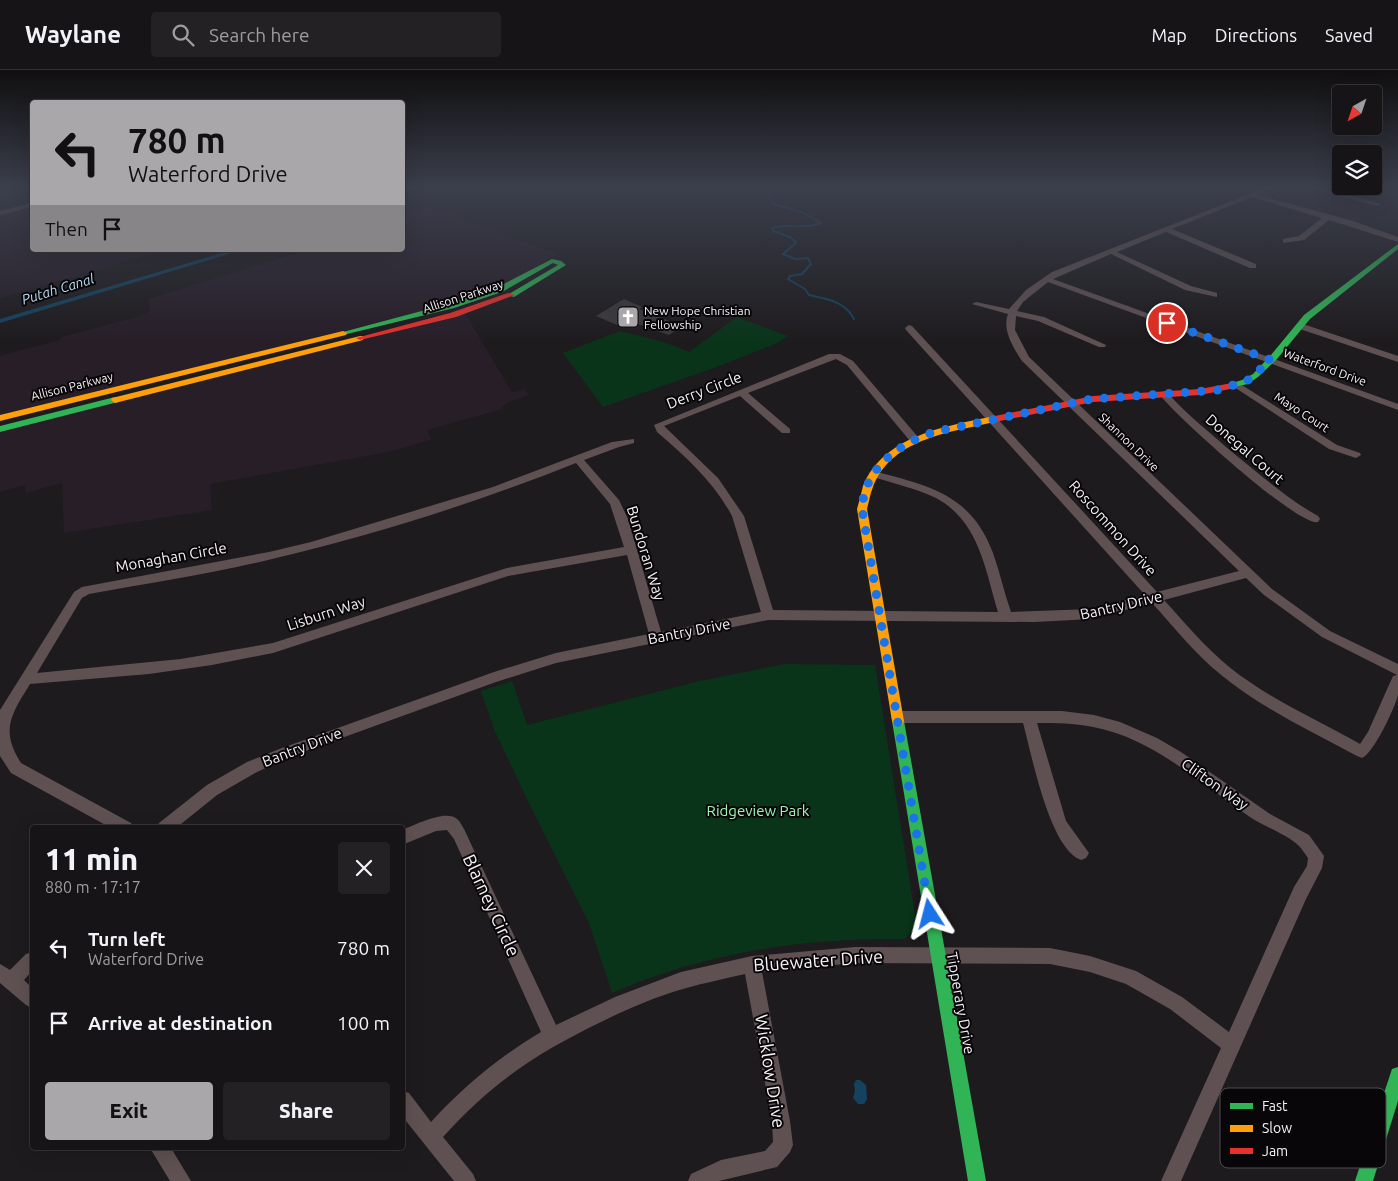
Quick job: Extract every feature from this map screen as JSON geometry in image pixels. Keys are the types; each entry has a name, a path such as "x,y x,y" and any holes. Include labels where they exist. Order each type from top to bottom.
{"street":[{"path":"1012,313 1015,304 1047,279 1066,268 1140,239"},
{"path":"1188,239 1253,266"},
{"path":"1286,241 1297,239"},
{"name":"Tipperary Drive","path":"977,1181 971,1155 862,509 863,497 874,474 891,454 914,439 934,432 1072,403 1117,396 1219,390 1237,385 1256,374 1271,360 1311,314 1398,246"},
{"path":"1110,251 1188,288 1214,294"},
{"name":"Allison Parkway","path":"0,418 451,306 499,290 552,261 562,265 507,297 453,315 0,429"},
{"name":"Waterford Drive","path":"1047,279 1398,407"},
{"path":"976,304 1041,319 1102,345"},
{"name":"Shannon Drive","path":"1012,313 1009,324 1014,342 1025,359 1248,573 1291,610 1326,634 1398,670"},
{"path":"1300,326 1398,359"},
{"name":"Roscommon Drive","path":"909,328 1202,650 1224,670 1252,690 1362,752 1373,736 1398,680"},
{"name":"Derry Circle","path":"768,615 738,516 731,501 661,430 659,425 829,357 837,356 850,363 894,418 914,439"},
{"name":"Mayo Court","path":"1237,385 1333,447 1356,455"},
{"path":"741,392 786,431"},
{"name":"Donegal Court","path":"1164,394 1181,414 1276,495 1294,509 1314,519"},
{"name":"Monaghan Circle","path":"120,825 16,768 4,750 1,732 6,712 78,595 86,590 261,558 311,546 497,490 630,441"},
{"name":"Bundoran Way","path":"578,459 615,503 622,520 656,637"},
{"path":"874,474 939,496 964,512 976,527 985,547 1006,617"},
{"name":"Lisburn Way","path":"25,680 240,655 272,648 507,572 630,550"},
{"name":"Bantry Drive","path":"167,825 181,812 212,790 252,767 287,752 556,658 768,615 1065,617 1092,614 1248,573"},
{"name":"Clifton Way","path":"898,717 1062,717 1094,721 1120,728 1152,742 1176,756 1218,788 1265,819 1304,840 1316,856 1314,868 1300,893 1232,1046"},
{"path":"1028,717 1059,824 1068,839 1081,853"},
{"name":"Blarney Circle","path":"405,837 434,824 451,823 459,834 552,1036"},
{"name":"Bluewater Drive","path":"431,1136 464,1100 492,1076 522,1054 552,1036 621,1003 681,981 752,964 855,955 1050,956 1090,964 1130,977 1176,1003 1232,1046"},
{"path":"30,961 6,977 30,997"},
{"name":"Wicklow Drive","path":"698,1181 721,1170 770,1160 782,1145 781,1121 752,964"},
{"path":"1171,1181 1232,1046"},
{"path":"1386,1112 1398,1074"},
{"path":"405,1104 466,1181"},
{"path":"161,1150 181,1181"},
{"path":"1364,1181 1368,1168"}],"shaded area":[{"path":"0,239 30,239 30,252 158,252 0,298"},
{"path":"405,239 516,239 557,254 505,285 450,305 0,415 0,356 60,340 61,337 141,316 150,310 148,299 301,252 405,252"},
{"path":"465,313 512,392 524,389 529,395 508,402 499,410 427,430 431,440 383,453 210,484 212,510 64,533 62,483 26,493 25,485 0,492 0,431"}],"green space":[{"path":"737,317 788,336 777,343 719,366 603,407 563,353 620,331 664,342 689,352"},
{"name":"Ridgeview Park","path":"785,664 875,665 917,927 905,939 829,941 756,950 684,967 612,993 589,923 494,729 481,691 512,681 527,725 700,681"}],"water":[{"path":"856,1080 860,1080 866,1085 867,1099 864,1104 858,1104 853,1098"}],"building":[{"name":"New Hope Christian Fellowship","path":"624,299 642,307 639,309 682,326 669,335 627,320 617,325 596,316"}],"waterway":[{"path":"792,239 796,243 783,254 795,259 808,258 811,264 802,274 790,276 788,279 805,289 809,295 835,302 846,308 854,319"},
{"name":"Putah Canal","path":"0,321 232,252"}],"traffic: fast":[{"path":"1232,386 1245,382 1256,375 1274,357 1307,317 1398,246"},
{"path":"343,333 451,306 499,290 552,261 559,262 562,265 511,295"},
{"path":"0,429 115,400"},
{"path":"898,721 977,1181"},
{"path":"1386,1112 1398,1075"},
{"path":"1364,1181 1368,1168"}],"traffic: slow":[{"path":"0,418 343,333"},
{"path":"115,400 360,338"},
{"path":"898,721 862,509 869,486 879,467 894,453 911,442 952,428 995,419"}],"traffic: jam":[{"path":"360,338 453,315 511,295"},
{"path":"995,419 1093,399 1200,392 1232,386"}],"place":[{"name":"New Hope Christian Fellowship","path":"628,317"}],"route":[{"path":"930,914 862,509 863,497 867,487 881,464 891,454 914,439 934,432 1092,399 1219,390 1248,380 1271,360 1167,323"}]}
